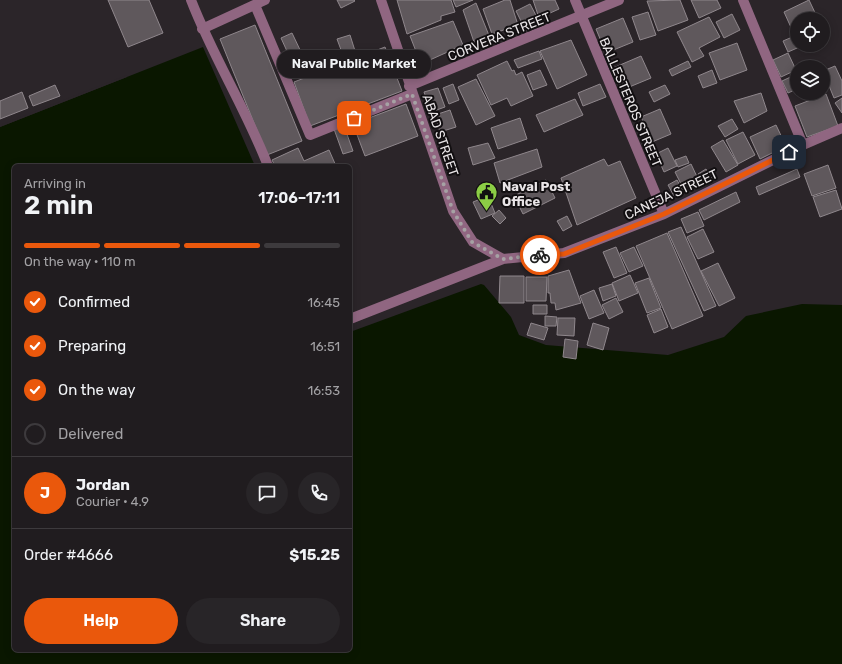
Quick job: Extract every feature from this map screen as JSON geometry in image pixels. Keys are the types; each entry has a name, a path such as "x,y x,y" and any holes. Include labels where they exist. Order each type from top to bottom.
{"street":[{"path":"191,0 202,29 255,134 267,164"},
{"path":"202,29 265,0"},
{"name":"ABAD STREET","path":"381,0 453,211 472,242 503,259"},
{"name":"BALLESTEROS STREET","path":"575,0 664,214"},
{"name":"CORVERA STREET","path":"254,5 310,135 620,0"},
{"path":"743,0 803,145"},
{"name":"CANEJA STREET","path":"352,318 503,259 564,254 664,214 803,145 842,128"}],"shaded area":[{"path":"203,47 254,164 12,164 12,652 352,652 352,331 481,284 484,285 511,317 519,335 546,345 668,355 724,337 746,316 802,304 842,305 842,664 0,664 0,127"}],"pier":[{"path":"127,75 127,77 0,127 0,125"}],"building":[{"path":"108,0 149,0 163,33 128,47"},
{"path":"337,0 354,0 355,1 341,8"},
{"path":"397,0 451,0 455,12 441,16 441,20 407,34"},
{"path":"453,0 473,0 456,7"},
{"path":"505,0 510,0 518,25 492,34 483,9"},
{"path":"533,0 555,0 559,9 539,18"},
{"path":"680,0 688,20 658,31 647,1"},
{"path":"691,0 717,0 721,8 699,18"},
{"path":"809,0 815,12 790,12 790,25 784,12"},
{"path":"476,3 490,38 475,45 463,10"},
{"path":"530,4 540,23 526,31 516,11"},
{"path":"648,12 656,35 640,40 632,17"},
{"path":"732,14 740,30 724,38 716,22"},
{"path":"709,17 720,37 699,48 704,56 692,62 677,32"},
{"path":"623,18 633,42 606,53 596,29"},
{"path":"453,21 463,45 421,64 410,36"},
{"path":"255,25 302,141 267,155 220,39"},
{"path":"292,33 302,54 291,60 281,38"},
{"path":"350,35 356,54 344,58 337,39"},
{"path":"790,38 790,51 788,52 783,41"},
{"path":"571,40 587,75 557,89 540,51"},
{"path":"737,43 747,70 720,80 709,53"},
{"path":"385,47 402,91 310,126 294,82"},
{"path":"539,51 542,59 518,68 514,60"},
{"path":"788,53 791,60 790,60 790,73 781,77 773,60"},
{"path":"641,56 651,78 622,90 613,68"},
{"path":"507,61 512,71 514,70 516,75 522,72 533,96 511,106 507,98 491,105 477,75"},
{"path":"688,61 691,67 672,76 669,70"},
{"path":"835,66 842,81 842,95 834,98 830,88 830,68"},
{"path":"540,70 547,85 533,90 527,75"},
{"path":"712,70 717,83 703,88 698,76"},
{"path":"790,77 790,92 788,93 782,81"},
{"path":"476,79 495,116 476,125 458,87"},
{"path":"453,84 459,100 449,104 443,88"},
{"path":"600,84 606,97 583,106 578,93"},
{"path":"55,85 60,96 33,106 29,96"},
{"path":"665,85 670,94 654,102 649,92"},
{"path":"438,88 445,107 431,112 424,92"},
{"path":"22,92 28,108 0,119 0,101"},
{"path":"761,93 767,111 744,123 734,101"},
{"path":"842,98 842,113 835,103"},
{"path":"575,99 583,115 544,132 536,115"},
{"path":"810,100 828,100 838,126 807,137 795,106"},
{"path":"406,104 418,136 365,156 353,124"},
{"path":"660,109 671,134 652,142 641,117"},
{"path":"450,110 456,127 440,132 435,115"},
{"path":"520,118 527,139 498,149 491,128"},
{"path":"732,119 738,129 725,137 718,126"},
{"path":"776,125 786,146 760,159 750,137"},
{"path":"344,126 353,151 343,154 334,129"},
{"path":"743,132 755,155 738,164 726,140"},
{"path":"723,140 738,165 726,172 711,147"},
{"path":"488,143 495,158 473,165 468,148"},
{"path":"298,148 304,161 329,150 335,164 274,164 272,160"},
{"path":"668,148 677,166 664,172 656,154"},
{"path":"537,149 542,167 500,183 494,163"},
{"path":"686,156 689,163 678,167 675,160"},
{"path":"604,159 608,166 620,161 636,198 577,225 561,178"},
{"path":"691,164 699,181 683,188 675,172"},
{"path":"828,165 836,188 812,196 804,174"},
{"path":"706,169 712,179 704,184 698,174"},
{"path":"797,169 800,177 759,195 756,187"},
{"path":"546,180 555,198 523,214 514,196"},
{"path":"677,180 683,191 674,196 668,185"},
{"path":"836,190 842,209 820,217 813,197"},
{"path":"736,192 740,202 704,220 699,210"},
{"path":"488,196 495,213 481,219 473,202"},
{"path":"499,210 506,218 500,224 492,216"},
{"path":"698,212 704,226 687,233 681,219"},
{"path":"567,216 572,226 563,231 557,221"},
{"path":"681,227 716,306 704,311 668,232"},
{"path":"703,229 714,252 698,259 687,237"},
{"path":"667,233 703,316 672,329 636,246"},
{"path":"616,247 627,273 614,278 603,252"},
{"path":"634,247 643,266 629,272 620,253"},
{"path":"718,263 735,298 719,306 701,271"},
{"path":"569,270 581,303 556,310 555,303 551,303 550,293 548,293 548,276"},
{"path":"630,275 638,293 619,301 612,283"},
{"path":"500,276 524,276 524,303 499,303"},
{"path":"526,277 547,277 546,301 526,301"},
{"path":"649,278 661,308 647,313 635,283"},
{"path":"612,284 616,296 603,301 599,288"},
{"path":"594,290 604,313 589,319 580,296"},
{"path":"616,298 623,312 609,319 602,305"},
{"path":"533,305 547,305 547,314 533,314"},
{"path":"661,309 668,327 654,333 647,315"},
{"path":"545,316 557,317 556,326 545,326"},
{"path":"558,318 575,318 574,336 557,335"},
{"path":"531,323 548,328 544,340 527,335"},
{"path":"593,323 609,328 603,350 587,345"},
{"path":"565,339 578,341 576,359 563,357"}],"way so far":[{"path":"354,118 412,94 453,211 472,242 503,259 540,255"}],"place":[{"name":"Naval Public Market","path":"354,118"},
{"name":"Naval Post Office","path":"486,212"}],"route":[{"path":"540,255 564,254 664,214 789,152"}]}
